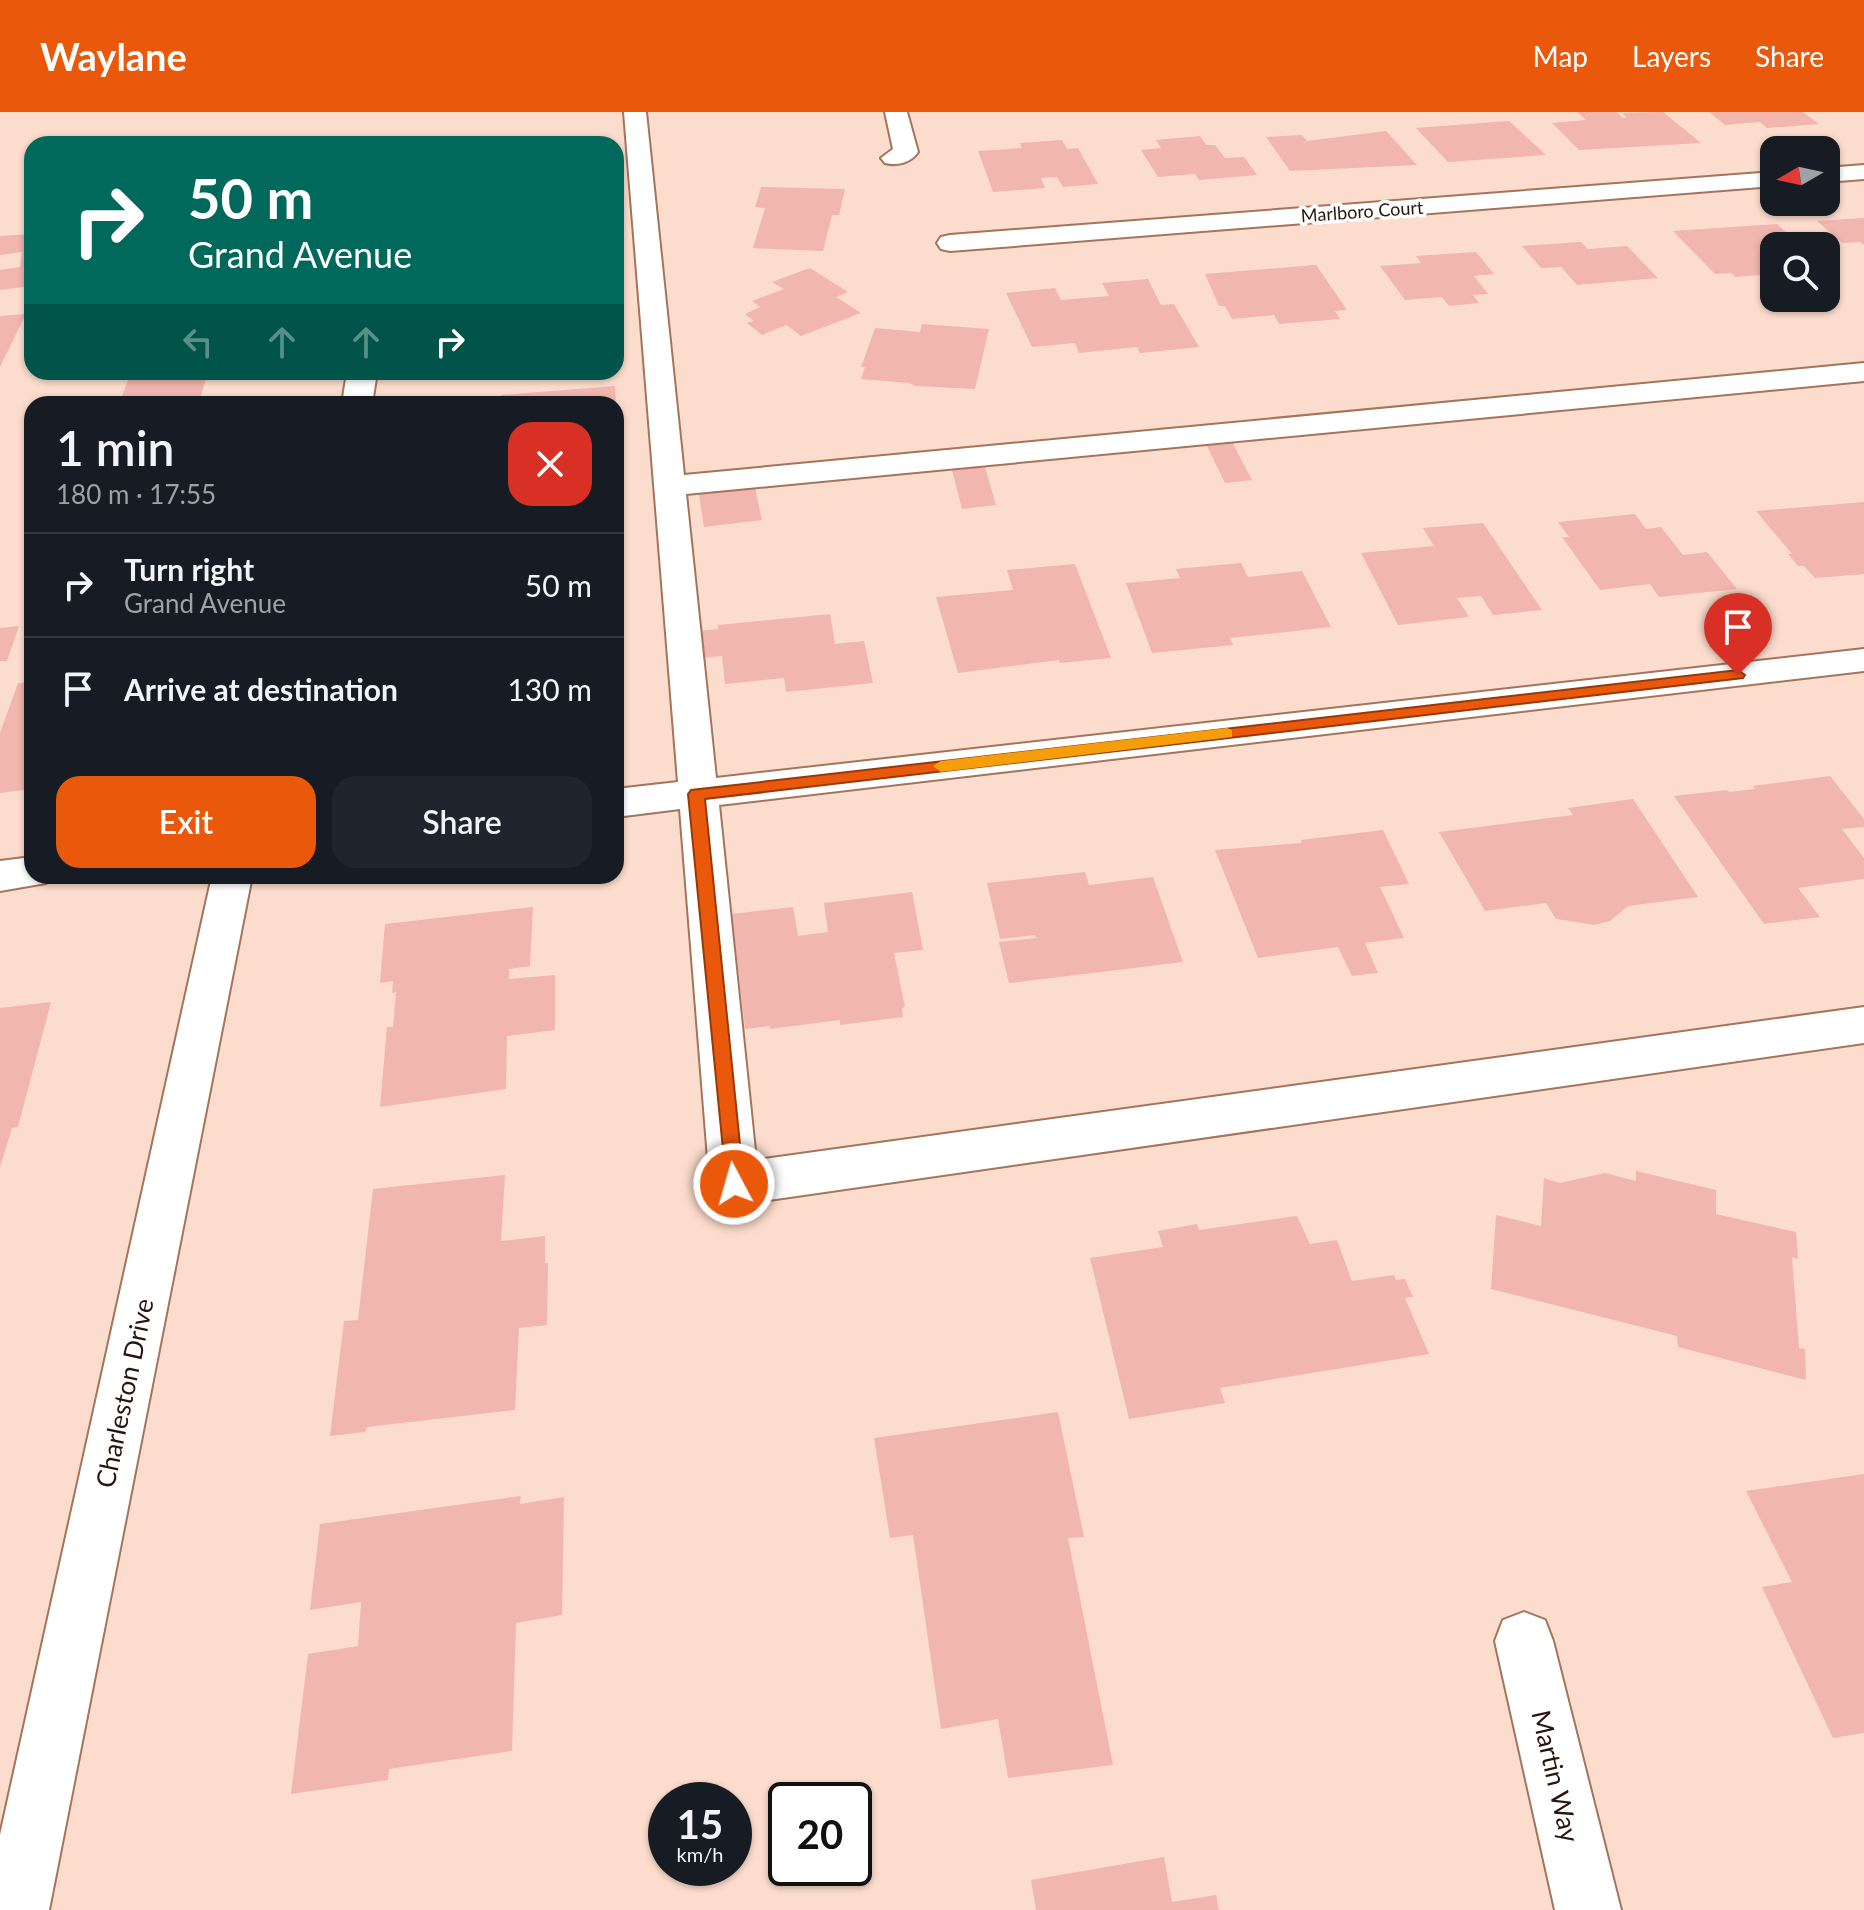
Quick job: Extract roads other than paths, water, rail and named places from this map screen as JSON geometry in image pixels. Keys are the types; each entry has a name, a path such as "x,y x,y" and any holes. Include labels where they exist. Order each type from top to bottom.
{"street":[{"path":"635,112 734,1184 1864,1025"},
{"path":"893,158 906,152 896,112"},
{"path":"1840,174 1864,172"},
{"name":"Marlboro Court","path":"950,243 1760,180"},
{"path":"668,486 1864,372"},
{"path":"624,802 1864,660"},
{"path":"0,876 24,873"},
{"name":"Charleston Drive","path":"16,1910 16,1839 230,884"},
{"name":"Martin Way","path":"1524,1641 1588,1910"}]}
